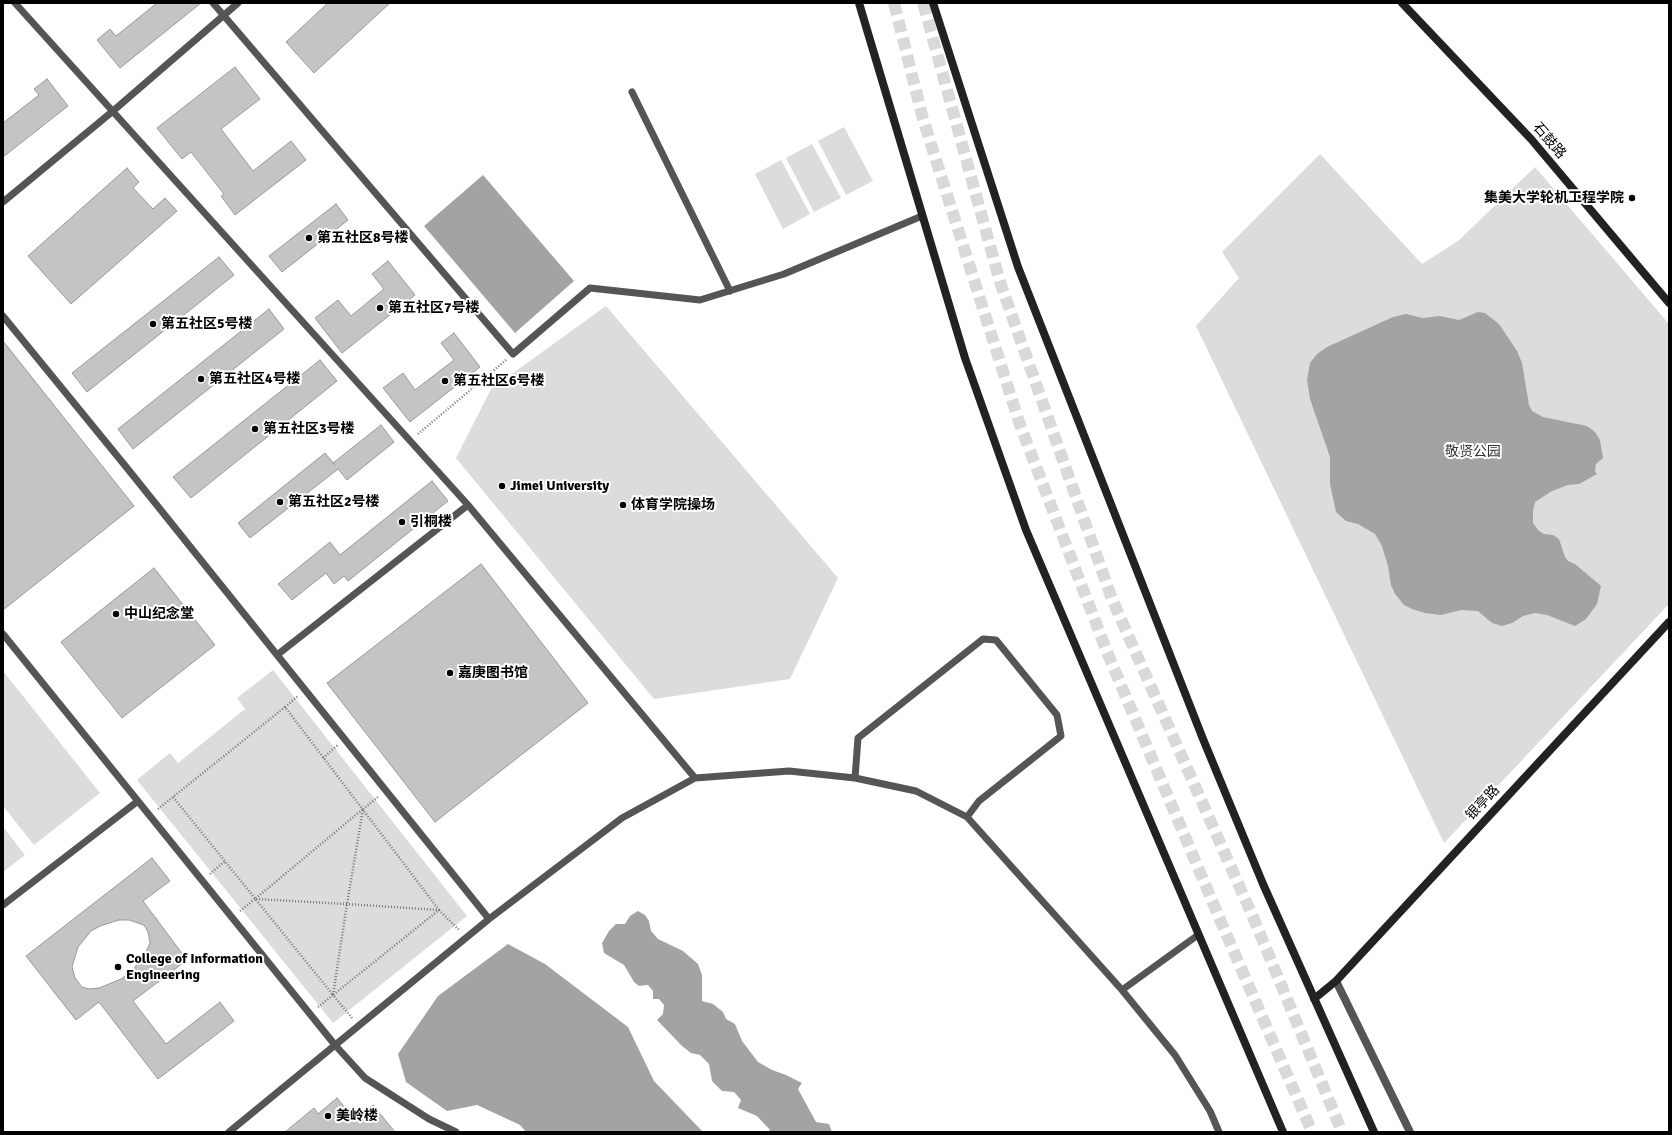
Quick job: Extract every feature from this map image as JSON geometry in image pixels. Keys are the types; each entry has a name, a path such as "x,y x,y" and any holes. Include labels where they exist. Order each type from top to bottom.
{"main road":[{"path":"859,3 965,358 1026,530 1283,1132"},
{"path":"933,3 1018,267 1203,739 1263,884 1374,1132"},
{"name":"石鼓路","path":"1402,3 1531,139 1669,304"},
{"name":"银亭路","path":"1314,999 1336,981 1669,622"}],"street":[{"path":"1336,981 1410,1132"}],"lane":[{"path":"15,3 468,505 695,778"},
{"path":"213,3 513,354 590,288 700,300 784,274 922,216"},
{"path":"3,202 113,111 238,3"},
{"path":"632,92 730,291"},
{"path":"3,316 306,690 489,919"},
{"path":"277,655 468,505"},
{"path":"3,634 335,1045 365,1078 429,1119 456,1132"},
{"path":"855,778 858,738 983,639 996,640 1057,715 1061,736 979,801 968,818"},
{"path":"228,1132 489,919 622,818 695,778 789,771 855,778 916,791 968,818 1122,990 1175,1055 1210,1111 1219,1132"},
{"path":"3,905 138,801"},
{"path":"1122,990 1198,935"}],"path":[{"path":"410,440 500,366"},
{"path":"150,816 306,690"},
{"path":"285,707 439,910 466,938"},
{"path":"323,758 345,740"},
{"path":"232,918 386,791"},
{"path":"173,797 359,1026"},
{"path":"333,995 363,810"},
{"path":"202,880 225,861"},
{"path":"255,899 439,910"},
{"path":"310,1014 439,910"}],"green space":[{"path":"844,127 873,181 846,195 818,141"},
{"path":"812,144 841,198 814,212 786,158"},
{"name":"敬贤公园","path":"1320,154 1422,264 1458,241 1535,167 1669,324 1669,604 1444,843 1196,326 1239,278 1222,252"},
{"path":"781,160 810,214 783,229 755,174"},
{"path":"606,306 838,578 790,679 654,699 456,458 491,389"},
{"path":"273,670 467,916 333,1023 137,780 170,753 178,763 245,709 237,698"},
{"path":"3,671 100,793 34,845 3,806"},
{"path":"3,827 25,855 3,872"}],"shaded area":[{"path":"483,175 574,281 515,333 424,226"},
{"path":"1478,312 1485,313 1499,324 1517,351 1522,363 1529,405 1532,411 1543,417 1587,426 1595,432 1600,440 1603,458 1596,464 1595,471 1597,474 1579,484 1568,485 1552,491 1535,502 1533,511 1533,523 1539,531 1544,534 1553,535 1559,539 1565,557 1568,561 1575,564 1601,586 1597,604 1586,619 1575,626 1547,615 1535,613 1523,616 1512,623 1502,626 1492,623 1478,611 1461,610 1441,615 1425,613 1412,609 1404,605 1395,594 1391,585 1388,566 1382,546 1375,534 1358,524 1346,521 1336,512 1330,484 1330,457 1310,399 1307,380 1310,363 1317,354 1327,347 1393,317 1406,314 1423,318 1440,316 1459,320"},
{"path":"638,911 645,915 649,921 651,931 658,939 683,951 698,964 702,975 702,1001 713,1004 723,1012 726,1019 735,1024 742,1041 758,1062 802,1083 798,1089 816,1122 829,1124 832,1132 768,1132 770,1130 757,1116 738,1108 741,1100 734,1092 722,1091 712,1081 709,1064 700,1055 691,1053 682,1046 657,1020 663,1014 664,1005 659,999 653,999 653,991 648,985 639,986 634,982 624,965 604,953 602,943 609,931 616,924 625,924 630,916"},
{"path":"508,944 545,964 628,1027 654,1081 703,1132 526,1132 520,1125 477,1105 447,1111 406,1082 398,1054 438,996"}],"building":[{"path":"157,3 201,3 120,68 97,40 110,29 116,36"},
{"path":"328,3 390,3 314,73 286,42"},
{"path":"235,67 260,99 221,129 253,171 291,141 306,160 235,215 221,196 224,194 191,152 182,159 157,128"},
{"path":"47,79 68,106 3,157 3,123 39,95 34,89"},
{"path":"127,168 139,182 133,188 153,209 165,198 177,211 71,304 28,256"},
{"name":"第五社区8号楼","path":"336,204 348,220 282,272 269,256"},
{"name":"第五社区5号楼","path":"219,257 234,275 87,392 72,373"},
{"name":"第五社区7号楼","path":"388,261 415,295 342,353 315,318 338,300 351,316 384,289 372,274"},
{"name":"第五社区4号楼","path":"269,309 284,329 133,449 118,429"},
{"name":"第五社区6号楼","path":"454,333 480,367 410,422 383,388 403,373 415,390 454,360 441,343"},
{"path":"3,341 134,506 3,610"},
{"name":"第五社区3号楼","path":"320,360 337,381 191,498 173,477"},
{"name":"第五社区2号楼","path":"381,425 394,442 347,480 338,469 250,538 238,523 325,453 333,463"},
{"name":"引桐楼","path":"432,481 448,501 348,581 344,576 334,584 326,573 292,600 278,584 330,542 340,555"},
{"path":"481,564 588,703 435,822 327,683"},
{"path":"154,568 215,645 122,718 61,642"},
{"path":"152,858 170,881 143,901 187,960 133,1001 166,1044 220,1002 234,1021 158,1079 99,1002 76,1020 26,956","holes":["119,920 129,920 144,925 148,932 150,943 145,954 131,972 121,979 99,988 89,989 82,987 75,978 72,967 78,947 91,931 100,926"]},
{"name":"美岭楼","path":"337,1098 354,1119 373,1105 395,1132 285,1132 314,1108 318,1114"}],"tunnel":[{"path":"894,3 923,119 1019,422 1107,652 1221,922 1312,1132"},
{"path":"923,3 1000,282 1112,599 1253,917 1342,1132"}],"place":[{"name":"集美大学轮机工程学院","path":"1632,198"},
{"name":"第五社区8号楼","path":"309,238"},
{"name":"第五社区7号楼","path":"380,308"},
{"name":"第五社区5号楼","path":"153,324"},
{"name":"第五社区4号楼","path":"201,379"},
{"name":"第五社区6号楼","path":"445,381"},
{"name":"第五社区3号楼","path":"255,429"},
{"name":"Jimei University","path":"502,486"},
{"name":"第五社区2号楼","path":"280,502"},
{"name":"体育学院操场","path":"623,505"},
{"name":"引桐楼","path":"402,522"},
{"name":"中山纪念堂","path":"116,614"},
{"name":"嘉庚图书馆","path":"450,673"},
{"name":"College of Information Engineering","path":"118,967"},
{"name":"美岭楼","path":"328,1116"}]}
